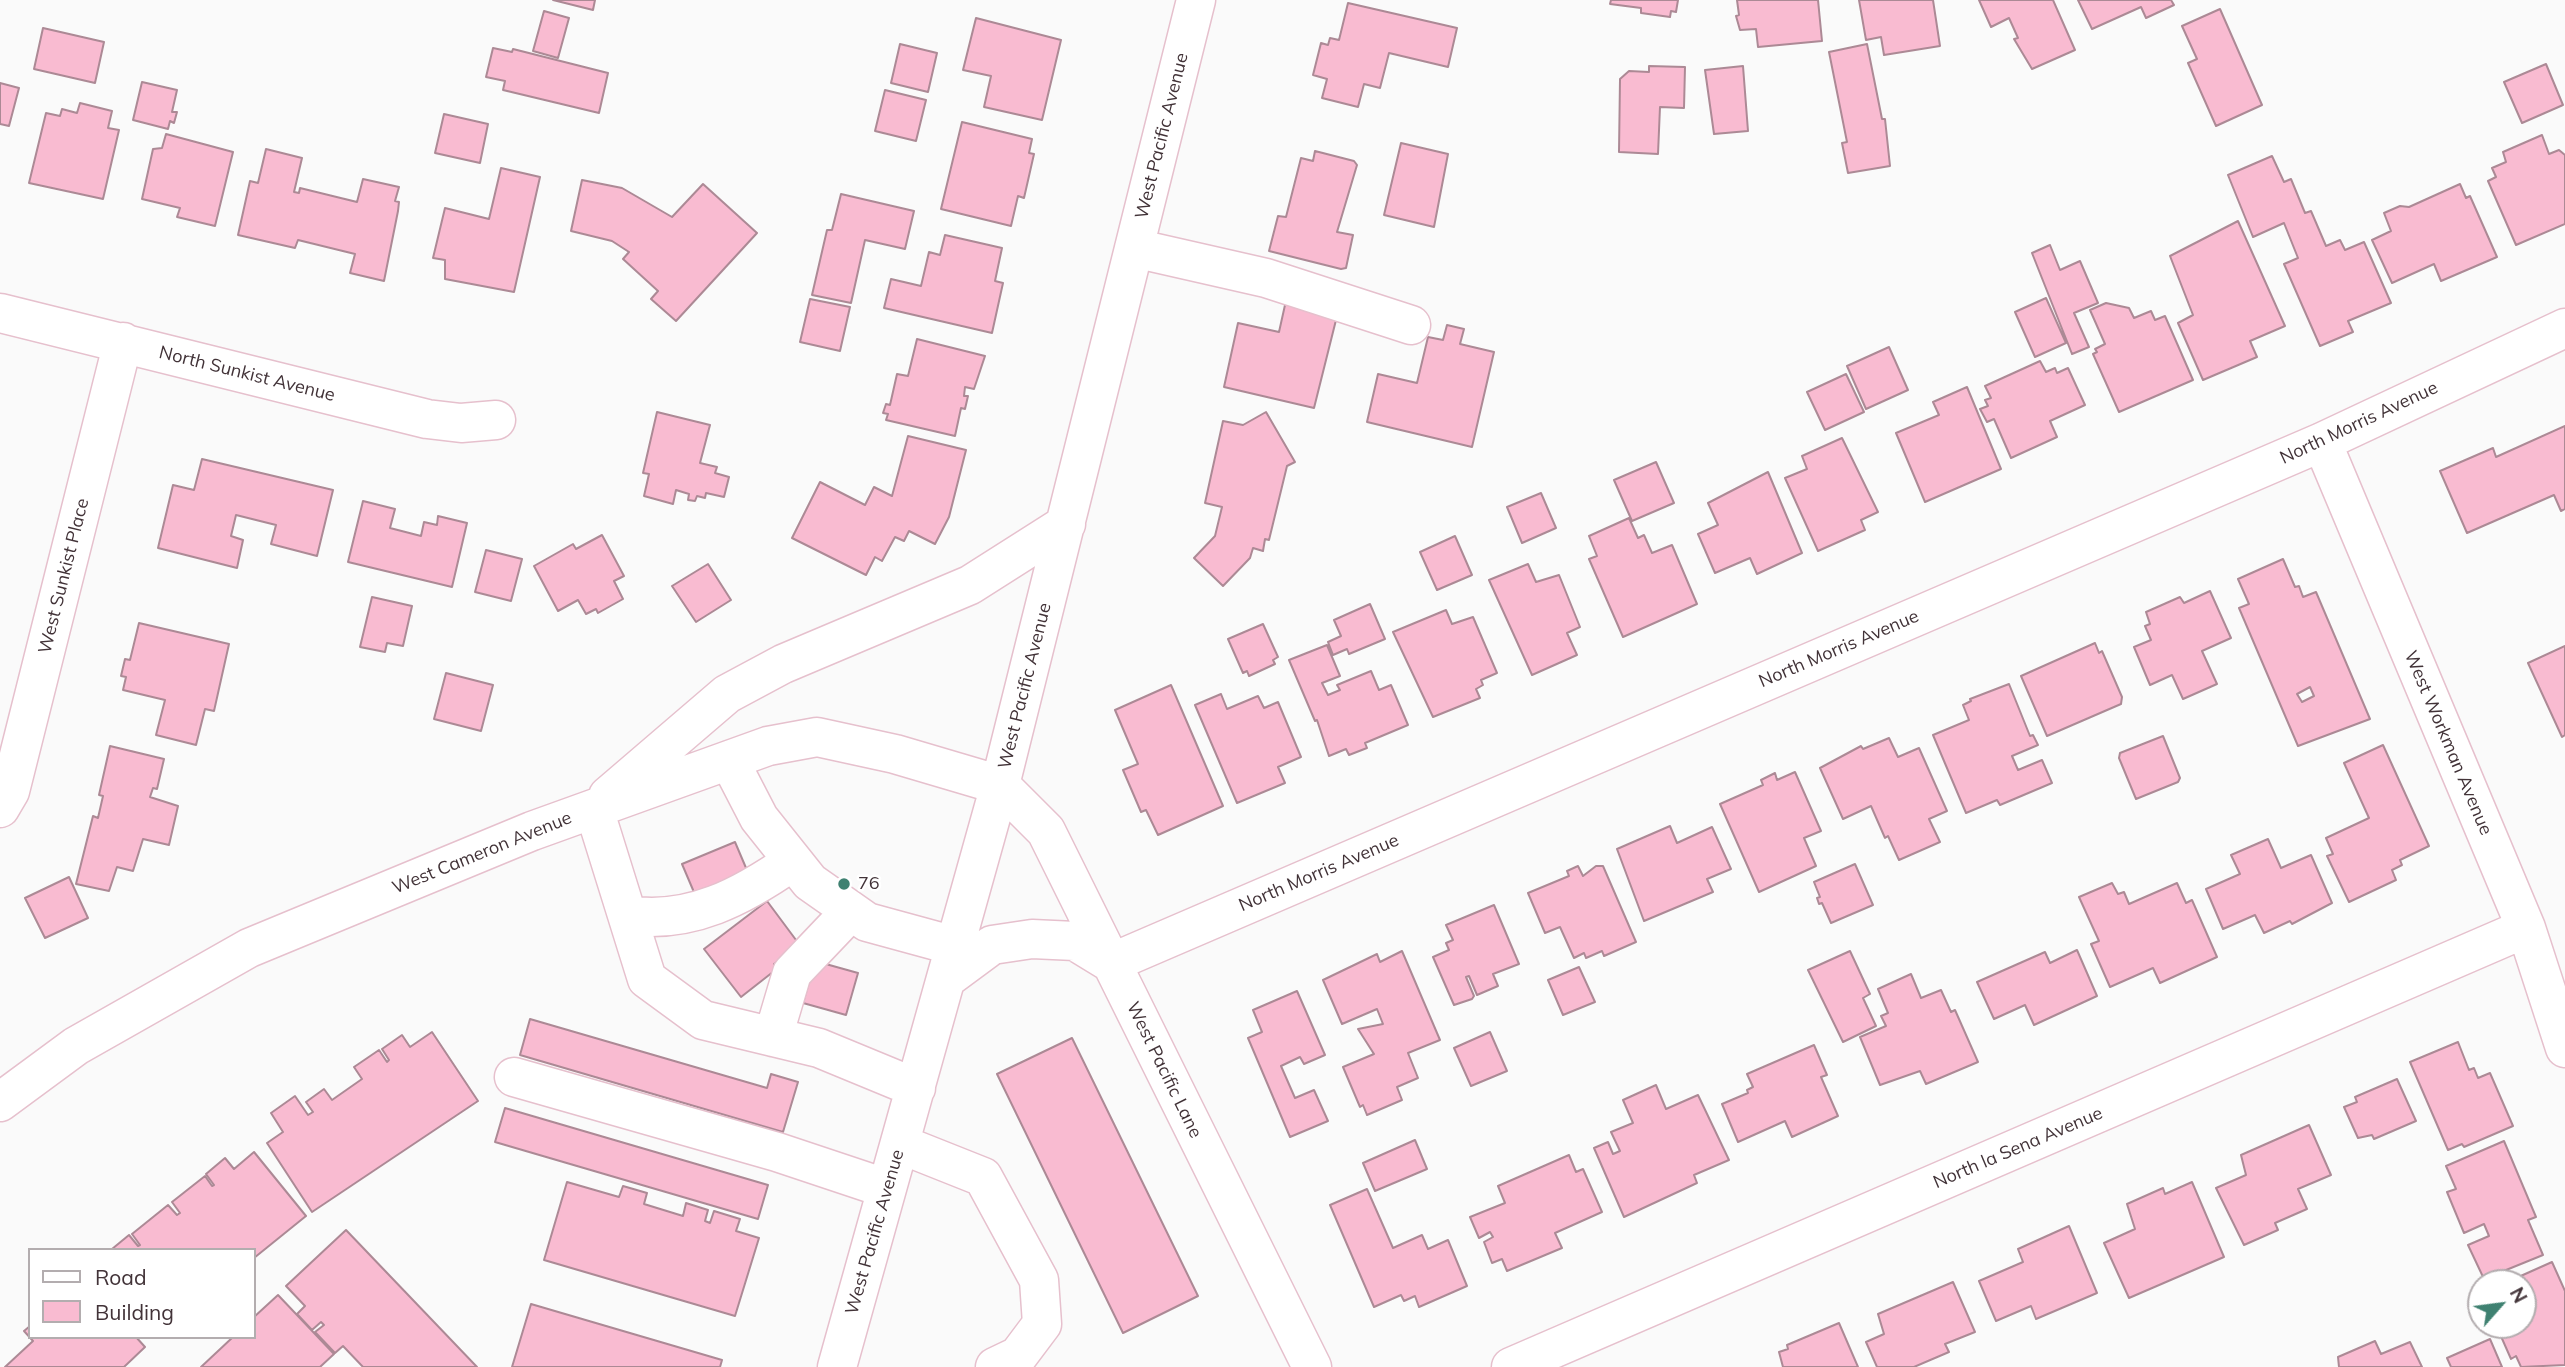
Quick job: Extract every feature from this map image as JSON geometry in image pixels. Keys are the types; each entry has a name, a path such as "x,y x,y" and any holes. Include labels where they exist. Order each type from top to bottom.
{"street":[{"name":"West Pacific Avenue","path":"837,1367 1000,785 1196,0"},
{"path":"1134,248 1266,278 1411,325"},
{"name":"North Sunkist Avenue","path":"0,313 426,419 460,423 496,420"},
{"name":"North Morris Avenue","path":"1111,963 2322,442 2565,328"},
{"name":"West Sunkist Place","path":"0,808 10,791 123,342"},
{"name":"West Workman Avenue","path":"2322,442 2526,928 2565,1048"},
{"path":"916,1088 819,1048 703,1020 647,979 594,809 659,750 727,694 783,664 970,585 1066,524"},
{"name":"West Cameron Avenue","path":"0,1102 76,1046 249,948 594,809 768,746 817,737 895,754 1000,785"},
{"path":"729,760 759,818 810,882 867,922 951,963 992,945 1032,939 1075,941 1111,963"},
{"name":"West Pacific Lane","path":"1000,785 1046,831 1312,1367"},
{"path":"627,915 653,919 706,909 747,893 793,862"},
{"path":"773,1037 792,973 851,911"},
{"name":"North la Sena Avenue","path":"1511,1367 2526,928"},
{"path":"514,1077 777,1152 885,1188"},
{"path":"900,1144 983,1177 1039,1280 1042,1324 1018,1356 995,1367"}],"building":[{"path":"553,0 595,0 593,10"},
{"path":"1611,0 1678,0 1676,12 1671,11 1670,17 1641,13 1641,8 1610,4"},
{"path":"1737,0 1818,0 1822,41 1758,47 1756,29 1740,30 1736,16 1739,15"},
{"path":"1859,0 1933,0 1940,46 1884,55 1881,37 1866,40"},
{"path":"1979,0 2053,0 2075,50 2032,69 2014,39 2018,38 2009,18 1991,27"},
{"path":"2078,0 2171,0 2174,5 2146,18 2141,7 2092,29"},
{"path":"1348,3 1457,28 1448,67 1389,53 1380,88 1364,84 1358,107 1322,98 1327,79 1313,75 1321,43 1328,45 1330,38 1339,40"},
{"path":"2220,9 2262,105 2216,126 2188,63 2197,59 2182,26"},
{"path":"544,11 569,18 558,58 533,51"},
{"path":"976,18 1061,40 1042,120 984,107 991,76 963,70"},
{"path":"43,28 104,42 95,83 34,69"},
{"path":"900,44 937,53 928,92 891,83"},
{"path":"1867,44 1882,119 1885,119 1890,166 1848,173 1842,143 1847,142 1829,52"},
{"path":"493,48 512,52 513,49 608,73 599,113 503,90 505,81 486,77"},
{"path":"2546,64 2563,105 2522,123 2504,82"},
{"path":"1649,66 1685,67 1684,108 1660,107 1658,154 1619,152 1620,79 1629,71 1649,72"},
{"path":"1743,66 1748,131 1714,134 1705,70"},
{"path":"142,82 177,90 172,112 177,112 174,123 170,121 168,129 133,120"},
{"path":"0,83 19,88 9,126 0,124"},
{"path":"885,90 926,100 916,141 875,131"},
{"path":"80,103 112,111 108,128 119,130 103,199 29,183 46,113 60,116 62,109 77,113"},
{"path":"444,114 488,124 480,163 435,153"},
{"path":"962,122 1032,139 1029,153 1034,154 1024,198 1018,196 1011,226 941,209"},
{"path":"166,134 233,152 215,226 177,217 180,208 142,199 153,149 162,148"},
{"path":"2542,135 2549,154 2559,150 2565,155 2565,224 2516,245 2488,181 2496,177 2492,168 2506,162 2503,152"},
{"path":"1401,143 1448,154 1434,227 1384,215"},
{"path":"266,149 302,158 294,192 299,193 300,188 357,202 363,179 399,187 395,201 399,202 398,211 384,281 350,273 355,254 298,240 295,248 238,235 250,181 258,183"},
{"path":"1315,151 1354,161 1357,165 1337,232 1353,235 1346,268 1269,251 1278,216 1286,217 1301,158 1313,161"},
{"path":"2272,156 2284,182 2291,179 2305,213 2311,211 2326,246 2340,240 2345,250 2364,242 2391,303 2348,321 2353,332 2320,346 2284,264 2298,258 2284,223 2253,237 2228,175"},
{"path":"501,168 540,177 514,292 445,279 445,260 433,258 445,208 489,219"},
{"path":"582,180 622,188 672,217 703,184 757,233 676,321 651,299 658,291 623,259 629,252 612,241 571,231"},
{"path":"2460,184 2466,198 2470,196 2497,257 2441,281 2434,264 2392,283 2372,240 2391,231 2384,213 2400,206 2409,207"},
{"path":"841,194 914,211 905,249 865,240 851,303 812,295 827,230 832,230"},
{"path":"2238,221 2285,326 2250,341 2257,357 2203,380 2178,323 2193,315 2170,256"},
{"path":"945,235 1002,248 995,281 1003,283 992,333 884,308 891,279 921,286 929,252 940,255"},
{"path":"2050,245 2060,270 2080,261 2098,303 2074,313 2089,347 2072,354 2032,253"},
{"path":"1287,296 1339,308 1314,408 1224,387 1238,323 1279,332"},
{"path":"2046,298 2066,343 2035,357 2015,312"},
{"path":"810,299 850,307 840,351 800,342"},
{"path":"2106,303 2129,308 2134,318 2151,311 2155,320 2165,316 2193,380 2119,412 2093,354 2097,352 2095,349 2105,344 2090,310"},
{"path":"1447,325 1464,329 1460,344 1494,352 1472,447 1367,422 1378,374 1417,383 1428,337 1443,340"},
{"path":"917,339 985,356 974,389 965,387 964,396 968,396 965,409 961,408 955,436 886,420 888,414 883,413 886,404 890,405 897,374 908,376"},
{"path":"1889,347 1908,390 1866,409 1847,366"},
{"path":"2040,361 2046,372 2055,368 2057,373 2068,368 2085,405 2050,421 2057,437 2011,458 1994,419 1987,422 1980,409 1988,406 1985,400 1991,398 1985,386"},
{"path":"1846,374 1864,412 1825,430 1807,392"},
{"path":"1967,387 2001,469 1925,502 1896,433 1939,415 1933,402"},
{"path":"657,412 710,425 700,463 717,467 715,473 729,477 724,497 706,493 705,498 697,496 695,501 688,500 689,494 676,490 673,504 644,496 649,474 643,473"},
{"path":"1266,412 1295,462 1287,466 1269,540 1265,539 1263,551 1253,548 1250,558 1223,586 1194,558 1215,536 1222,507 1205,503 1223,421 1243,425"},
{"path":"2565,426 2565,509 2561,511 2554,495 2467,533 2440,471 2493,448 2496,457"},
{"path":"908,436 966,450 949,517 935,544 909,531 904,541 895,537 882,561 875,557 866,575 792,538 820,482 865,505 874,487 892,496"},
{"path":"1842,438 1878,512 1861,520 1865,530 1818,551 1785,478 1807,469 1802,456"},
{"path":"202,459 333,490 317,556 271,544 276,525 236,515 231,536 243,540 237,568 158,548 173,485 194,490"},
{"path":"1656,462 1674,503 1632,521 1614,480"},
{"path":"1768,472 1802,553 1757,574 1750,558 1715,573 1698,534 1718,525 1708,503"},
{"path":"1541,493 1556,528 1522,543 1507,507"},
{"path":"363,501 395,509 390,528 421,536 424,522 437,525 438,516 467,523 452,587 348,562"},
{"path":"1629,518 1638,538 1644,535 1652,553 1672,545 1697,604 1623,637 1589,559 1597,556 1589,536"},
{"path":"602,535 624,576 614,581 623,599 598,613 596,609 586,614 578,600 558,611 534,566 573,544 576,549"},
{"path":"1455,536 1472,575 1437,590 1420,552"},
{"path":"486,550 522,559 511,601 475,592"},
{"path":"2283,559 2295,587 2299,586 2303,597 2316,592 2370,719 2298,746 2239,608 2249,604 2238,579","holes":["2310,687 2314,696 2302,702 2297,694"]},
{"path":"708,564 731,600 696,622 672,586"},
{"path":"1528,564 1536,582 1559,575 1580,627 1567,633 1577,655 1532,675 1489,580"},
{"path":"2210,591 2231,638 2202,651 2217,684 2183,699 2172,675 2150,685 2134,647 2151,640 2145,626 2150,624 2146,612 2180,597 2184,603"},
{"path":"372,597 412,606 403,646 387,643 385,652 360,647"},
{"path":"1370,604 1385,639 1349,654 1347,649 1333,655 1328,642 1341,636 1334,620"},
{"path":"1446,610 1452,624 1473,617 1497,673 1481,680 1483,685 1476,689 1480,698 1433,717 1393,632"},
{"path":"139,623 229,644 214,711 205,709 196,745 156,735 165,700 123,690 126,677 121,676 125,659 130,660"},
{"path":"1263,624 1278,657 1273,660 1275,664 1249,676 1247,671 1243,673 1228,639"},
{"path":"2095,643 2099,653 2102,651 2122,697 2121,704 2047,736 2021,676"},
{"path":"1327,645 1340,676 1322,683 1328,695 1340,690 1337,685 1371,671 1379,690 1391,685 1408,725 1365,743 1367,748 1349,755 1346,749 1329,756 1317,720 1315,721 1289,660"},
{"path":"2565,646 2565,735 2562,737 2528,663"},
{"path":"446,673 493,685 481,731 434,719"},
{"path":"2009,684 2030,736 2033,735 2038,745 2012,756 2018,770 2042,760 2052,783 2000,805 1997,800 1966,813 1933,735 1969,720 1963,705 1971,701 1970,699"},
{"path":"1171,685 1223,806 1158,835 1146,810 1141,812 1123,770 1138,764 1115,710"},
{"path":"1221,694 1227,709 1258,696 1264,708 1278,702 1301,757 1278,767 1285,783 1237,803 1195,705"},
{"path":"2163,736 2180,778 2178,782 2136,799 2119,758 2120,753"},
{"path":"1889,738 1898,757 1919,748 1947,811 1929,819 1940,842 1899,860 1888,836 1885,838 1871,806 1843,819 1820,768 1861,746 1863,749"},
{"path":"2383,745 2429,846 2400,860 2402,865 2392,870 2396,880 2349,902 2327,856 2333,854 2326,838 2369,818 2344,763"},
{"path":"110,746 164,759 157,789 153,788 150,797 178,806 169,845 143,839 133,871 117,867 109,891 76,884 93,816 98,818 103,796 99,795"},
{"path":"1795,772 1821,831 1804,838 1816,866 1759,892 1720,804 1763,785 1761,780 1775,773 1777,780"},
{"path":"1670,826 1677,843 1712,827 1731,869 1707,879 1713,892 1644,921 1617,849"},
{"path":"2268,839 2281,868 2311,855 2332,903 2292,924 2290,921 2264,933 2255,915 2223,929 2206,889 2240,874 2231,855"},
{"path":"735,842 752,882 699,904 682,864"},
{"path":"1855,864 1873,905 1831,923 1822,903 1819,904 1817,898 1820,897 1814,882"},
{"path":"1578,866 1583,876 1596,866 1603,866 1636,942 1604,956 1602,951 1586,958 1584,953 1574,958 1560,927 1545,933 1528,893 1569,876 1567,871"},
{"path":"69,877 88,918 45,938 25,898"},
{"path":"2112,883 2118,894 2124,892 2129,904 2177,883 2186,903 2192,900 2217,957 2160,983 2153,968 2110,987 2091,944 2099,941 2079,897"},
{"path":"767,901 799,944 774,964 778,968 741,997 704,949"},
{"path":"1494,905 1519,964 1493,974 1498,986 1477,995 1469,976 1466,977 1474,996 1454,1005 1433,957 1449,950 1446,943 1453,940 1446,925"},
{"path":"2077,950 2097,996 2034,1025 2025,1005 1994,1019 1977,982 2045,952 2050,963"},
{"path":"1402,951 1440,1040 1408,1053 1418,1078 1397,1087 1402,1100 1367,1115 1363,1105 1360,1107 1343,1067 1374,1054 1358,1029 1383,1024 1377,1009 1342,1024 1323,980 1377,954 1380,962"},
{"path":"1850,951 1870,994 1863,998 1876,1026 1843,1042 1808,970"},
{"path":"815,961 858,973 846,1015 803,1003"},
{"path":"1579,967 1595,1002 1563,1015 1548,980"},
{"path":"1911,974 1921,998 1941,990 1951,1012 1955,1010 1978,1062 1926,1084 1920,1071 1880,1085 1860,1037 1886,1026 1881,1016 1888,1013 1878,989"},
{"path":"1297,991 1325,1055 1304,1064 1300,1057 1281,1066 1295,1098 1314,1090 1328,1121 1290,1137 1248,1038 1262,1032 1253,1010"},
{"path":"530,1019 767,1088 771,1074 798,1082 783,1132 520,1055"},
{"path":"432,1032 478,1101 312,1212 267,1143 283,1132 271,1113 295,1096 308,1115 313,1112 306,1102 324,1089 332,1100 362,1079 354,1067 379,1050 387,1062 389,1060 382,1049 402,1035 410,1047"},
{"path":"1490,1032 1507,1071 1471,1086 1454,1048"},
{"path":"1072,1038 1198,1296 1123,1333 997,1074"},
{"path":"2458,1042 2469,1070 2474,1068 2478,1078 2490,1073 2513,1126 2464,1147 2462,1144 2448,1150 2410,1062"},
{"path":"1814,1045 1827,1075 1821,1077 1838,1116 1792,1137 1785,1121 1738,1142 1722,1104 1748,1093 1747,1090 1753,1087 1747,1074"},
{"path":"2397,1079 2416,1121 2374,1139 2372,1135 2358,1138 2344,1107 2357,1102 2355,1097"},
{"path":"1656,1085 1666,1109 1698,1095 1729,1160 1694,1175 1697,1183 1624,1217 1594,1148 1608,1142 1613,1154 1620,1151 1611,1132 1633,1123 1623,1100"},
{"path":"505,1108 768,1185 758,1219 495,1142"},
{"path":"2309,1125 2331,1175 2298,1189 2307,1209 2275,1223 2278,1230 2244,1245 2216,1188 2246,1175 2241,1155"},
{"path":"1415,1140 1427,1169 1375,1191 1363,1163"},
{"path":"2504,1141 2536,1217 2528,1220 2543,1255 2509,1269 2479,1269 2468,1245 2489,1236 2484,1224 2464,1233 2447,1192 2456,1189 2446,1166"},
{"path":"254,1152 306,1216 256,1256 256,1248 113,1248 129,1235 140,1245 132,1234 168,1205 177,1215 180,1213 172,1202 205,1176 212,1186 214,1185 206,1174 225,1158 234,1169"},
{"path":"1569,1155 1576,1172 1583,1169 1602,1212 1555,1233 1562,1248 1507,1271 1502,1259 1492,1263 1484,1242 1493,1237 1490,1232 1479,1238 1470,1217 1505,1203 1498,1186"},
{"path":"567,1182 619,1197 623,1186 647,1193 644,1204 683,1216 686,1203 708,1210 705,1221 710,1223 714,1211 740,1219 736,1231 759,1238 735,1316 544,1260"},
{"path":"2192,1182 2224,1257 2129,1298 2104,1243 2135,1229 2127,1204 2163,1188 2165,1194"},
{"path":"1367,1189 1393,1248 1422,1235 1428,1249 1448,1240 1467,1286 1419,1307 1415,1296 1404,1301 1401,1295 1374,1307 1330,1205"},
{"path":"2069,1226 2097,1293 2036,1319 2031,1306 1996,1321 1979,1281 2023,1262 2018,1249"},
{"path":"346,1230 477,1367 363,1367 343,1346 335,1353 315,1332 324,1325 321,1322 312,1330 297,1314 305,1306 286,1286"},
{"path":"2552,1262 2565,1291 2565,1365 2521,1367 2516,1356 2511,1359 2502,1339 2537,1339 2536,1269"},
{"path":"1953,1282 1975,1332 1945,1344 1949,1352 1914,1367 1877,1367 1866,1342 1884,1334 1878,1314"},
{"path":"278,1295 334,1354 320,1367 201,1367 231,1339 256,1339 256,1315"},
{"path":"531,1304 722,1360 720,1367 512,1367"},
{"path":"1839,1323 1858,1367 1783,1367 1779,1352 1788,1349 1787,1345"},
{"path":"31,1339 138,1339 145,1347 124,1367 5,1367 33,1341"},
{"path":"2490,1339 2502,1367 2451,1367 2447,1358"},
{"path":"2375,1341 2381,1354 2410,1342 2422,1367 2339,1367 2338,1357"}],"place":[{"name":"76","path":"844,884"}]}
